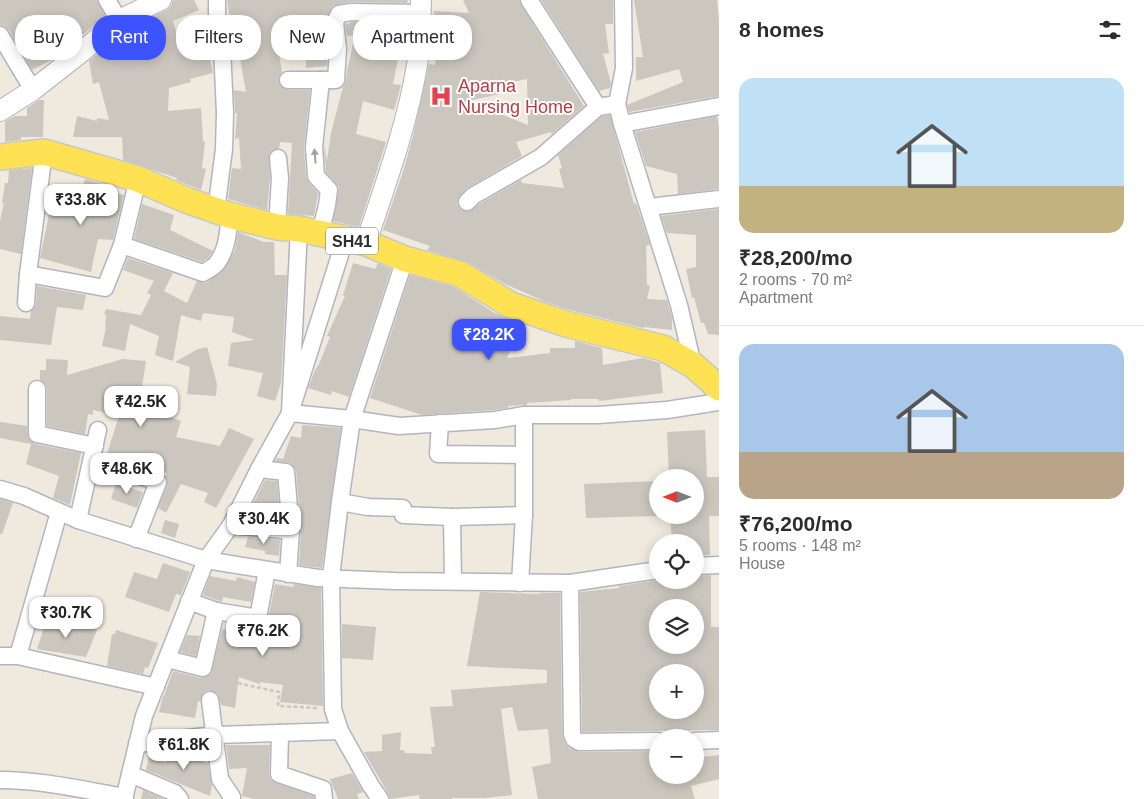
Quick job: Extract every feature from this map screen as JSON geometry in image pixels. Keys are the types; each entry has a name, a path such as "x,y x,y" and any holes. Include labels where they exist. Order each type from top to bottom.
{"main road":[{"name":"SH41","path":"0,156 44,152 138,180 223,213 355,241 405,259 460,274 511,304 566,324 663,348 693,365 719,388"}],"street":[{"path":"107,0 116,15"},
{"path":"130,15 161,0"},
{"path":"122,245 204,273 217,264 224,249 229,230 223,213 225,112 222,47 217,0"},
{"path":"529,0 598,107"},
{"path":"623,0 624,68 617,104 679,305 693,365"},
{"path":"0,780 20,780 51,784 125,798 144,716 206,560 231,525 290,413 355,241 388,178 418,64 424,4 339,14 336,22 338,49 336,80 288,80"},
{"path":"0,35 33,90"},
{"path":"1,106 33,90 92,43"},
{"path":"299,230 327,205 329,190 316,176 314,147 321,80"},
{"path":"467,202 473,196 542,157 598,107 617,104"},
{"path":"622,124 719,106"},
{"path":"26,303 44,152"},
{"path":"278,158 280,178 299,230 290,413"},
{"path":"28,274 105,288 122,245 138,180"},
{"path":"649,207 719,199"},
{"path":"380,799 340,731 333,709 330,577 352,419 405,259"},
{"path":"37,389 37,434 94,453 158,482 136,539"},
{"path":"290,413 399,426 495,420 524,415 598,415 667,410 719,402"},
{"path":"520,583 524,515 524,415"},
{"path":"440,423 438,454 523,455"},
{"path":"78,520 98,430"},
{"path":"259,469 286,472 291,531 288,574"},
{"path":"0,489 24,496 78,520 206,560 318,578 570,583 649,571"},
{"path":"340,502 368,507 403,508 403,516 524,515"},
{"path":"18,656 59,512"},
{"path":"452,517 454,581"},
{"path":"231,525 291,531"},
{"path":"704,566 719,565"},
{"path":"189,601 216,611 258,618 267,570"},
{"path":"570,583 572,734 574,739 579,742 649,741"},
{"path":"167,659 203,668 216,611"},
{"path":"0,656 18,656 156,686"},
{"path":"210,700 220,779 234,798"},
{"path":"137,744 214,735 340,731"},
{"path":"280,733 278,774 323,789 324,799"},
{"path":"704,740 719,740"},
{"path":"130,774 176,797"}],"path":[{"path":"156,686 210,700 214,678 278,692 278,706 333,709"}],"building":[{"path":"0,0 97,0 104,15 92,15 92,27 82,35 82,15 15,15 15,40 9,30 0,25"},
{"path":"173,0 194,0 199,10 187,15 176,15 176,20 173,21 176,31 176,60 210,60 213,73 190,79 191,82 169,88 168,111 201,108 203,141 205,142 202,168 206,169 201,190 176,180 177,178 123,160 122,137 73,137 77,116 97,121 97,118 109,120 99,82 93,84 89,61 92,59 166,60 166,15 157,15 171,6"},
{"path":"227,0 408,0 407,3 351,2 333,6 328,15 271,15 271,60 280,60 282,72 278,80 280,85 288,90 310,90 304,148 306,177 318,193 314,216 288,214 292,143 280,142 279,148 269,154 270,178 267,210 228,199 232,168 241,169 239,138 235,139 237,113 235,113 234,90 246,92 240,60 261,60 261,15 230,15"},
{"path":"463,0 519,0 584,106 552,134 551,132 516,142 522,156 466,189 458,199 457,204 460,209 470,211 521,180 522,183 564,188 559,169 562,168 558,155 602,116 610,115 634,204 636,203 650,245 646,246 647,285 650,286 647,299 667,300 672,318 672,330 643,328 570,310 546,302 505,284 467,262 427,250 430,246 383,230 413,136 429,64 435,65 435,60 472,60 472,15 434,15 434,11 469,13","holes":["527,79 528,125 468,101 500,94 498,85"]},
{"path":"541,0 613,0 613,24 605,24 609,53 603,54 611,83 610,88 599,91"},
{"path":"634,0 717,0 719,20 719,96 629,112 627,105 683,82 679,69 636,81 636,57 643,57"},
{"path":"353,22 353,35 347,36 345,24"},
{"path":"353,44 353,60 398,60 393,84 401,85 394,110 363,101 356,134 386,142 359,227 333,221 339,187 326,172 324,147 324,144 327,161 331,133 346,81"},
{"path":"26,60 51,60 32,70"},
{"path":"306,60 327,60 327,66 306,68"},
{"path":"39,100 44,100 43,137 21,137 21,140 5,142 5,121 15,116 27,116 27,108"},
{"path":"717,116 719,128 719,189 678,194 677,174 646,166 635,132"},
{"path":"32,168 21,254 0,249 0,221 4,203 2,203 5,183 8,183 9,170"},
{"path":"85,179 105,185 104,190 124,195 113,240 98,239 91,272 40,258 53,195 80,198"},
{"path":"142,204 174,215 170,230 213,251 209,257 202,262 134,239"},
{"path":"719,209 719,335 708,334 704,323 701,323 694,297 692,298 686,269 696,267 696,235 667,233 661,216"},
{"path":"238,232 264,242 274,242 275,275 287,275 281,383 275,401 257,396 263,373 228,366 231,343 254,340 232,332 234,317 203,313 201,321 181,315 173,361 155,355 159,336 130,324 125,351 102,346 106,327 106,315 104,314 106,309 141,315 151,295 147,293 154,281 123,270 128,258 173,273 164,291 187,303 197,281 208,282 225,268 235,250"},
{"path":"353,263 375,269 378,263 391,269 349,397 332,391 331,395 308,388 330,337 327,336 345,296 343,295"},
{"path":"410,275 454,287 493,312 521,324 507,358 550,353 550,348 575,348 575,341 602,348 603,365 643,358 660,363 663,393 599,401 598,399 571,399 527,403 527,405 508,406 508,408 494,410 422,415 370,398"},
{"path":"37,286 86,295 83,310 57,307 51,345 0,340 0,316 30,319 31,311 36,304"},
{"path":"207,347 217,384 216,396 187,394 190,367 175,362 198,349"},
{"path":"46,359 68,360 67,375 123,359 146,361 139,406 181,421 176,437 220,446 229,428 254,439 216,508 204,502 208,493 181,484 166,513 158,508 167,485 167,473 107,454 119,416 93,410 93,415 88,414 85,434 47,426 47,389 40,380 40,370 46,370"},
{"path":"0,422 27,426 28,438 35,444 81,453 70,505 53,498 59,476 26,464 31,444 0,438"},
{"path":"302,425 341,428 322,568 299,565 301,530 296,471 291,463 275,461 277,458 283,459 291,436 301,438"},
{"path":"705,430 707,477 719,477 719,516 709,516 710,555 704,555 704,534 671,534 671,524 704,524 704,469 669,469 667,432"},
{"path":"265,480 277,481 280,520 252,517 254,511 250,510"},
{"path":"649,481 649,516 586,518 584,484"},
{"path":"116,483 143,492 137,508 111,499"},
{"path":"0,499 13,503 2,534 0,534"},
{"path":"165,520 179,524 175,538 161,533"},
{"path":"248,537 280,540 279,556 265,554 265,551 245,547"},
{"path":"163,563 190,572 181,595 176,594 169,612 125,597 134,572 157,579"},
{"path":"704,575 711,575 711,627 719,627 719,730 649,729 649,731 582,732 580,592 619,588 619,586 649,582 649,589 704,589"},
{"path":"210,576 236,581 237,577 255,582 251,602 223,597 222,602 203,595"},
{"path":"275,584 293,587 294,584 321,588 323,706 280,702 283,685 260,682 260,684 239,677 235,708 221,705 218,694 209,690 204,692 200,702 198,701 195,718 159,712 173,671 201,678 211,674 222,629 258,640 262,627 268,620"},
{"path":"480,592 560,593 562,734 565,743 569,748 579,752 649,751 649,784 699,784 691,786 695,799 538,799 532,767 551,763 548,729 518,731 512,707 501,709 512,795 486,798 420,799 419,795 390,799 364,752 382,751 382,735 401,732 400,750 404,750 405,753 432,754 431,747 435,747 430,707 453,706 451,690 547,683 547,670 467,666"},
{"path":"47,619 97,630 86,657 37,649"},
{"path":"342,624 376,627 373,660 342,658"},
{"path":"116,630 158,643 148,668 145,667 143,674 107,666 112,634 115,634"},
{"path":"187,635 200,636 196,656 180,652"},
{"path":"226,745 270,745 269,774 271,780 314,796 314,799 254,799 242,796 247,768 229,769"},
{"path":"170,750 208,763 212,785 210,796 146,770 149,757 166,763"},
{"path":"719,755 719,779 704,783 704,757"},
{"path":"352,773 363,792 357,794 359,799 338,799 330,779"},
{"path":"143,790 164,799 141,799"}],"place":[{"name":"Aparna Nursing Home","path":"441,96"}]}
